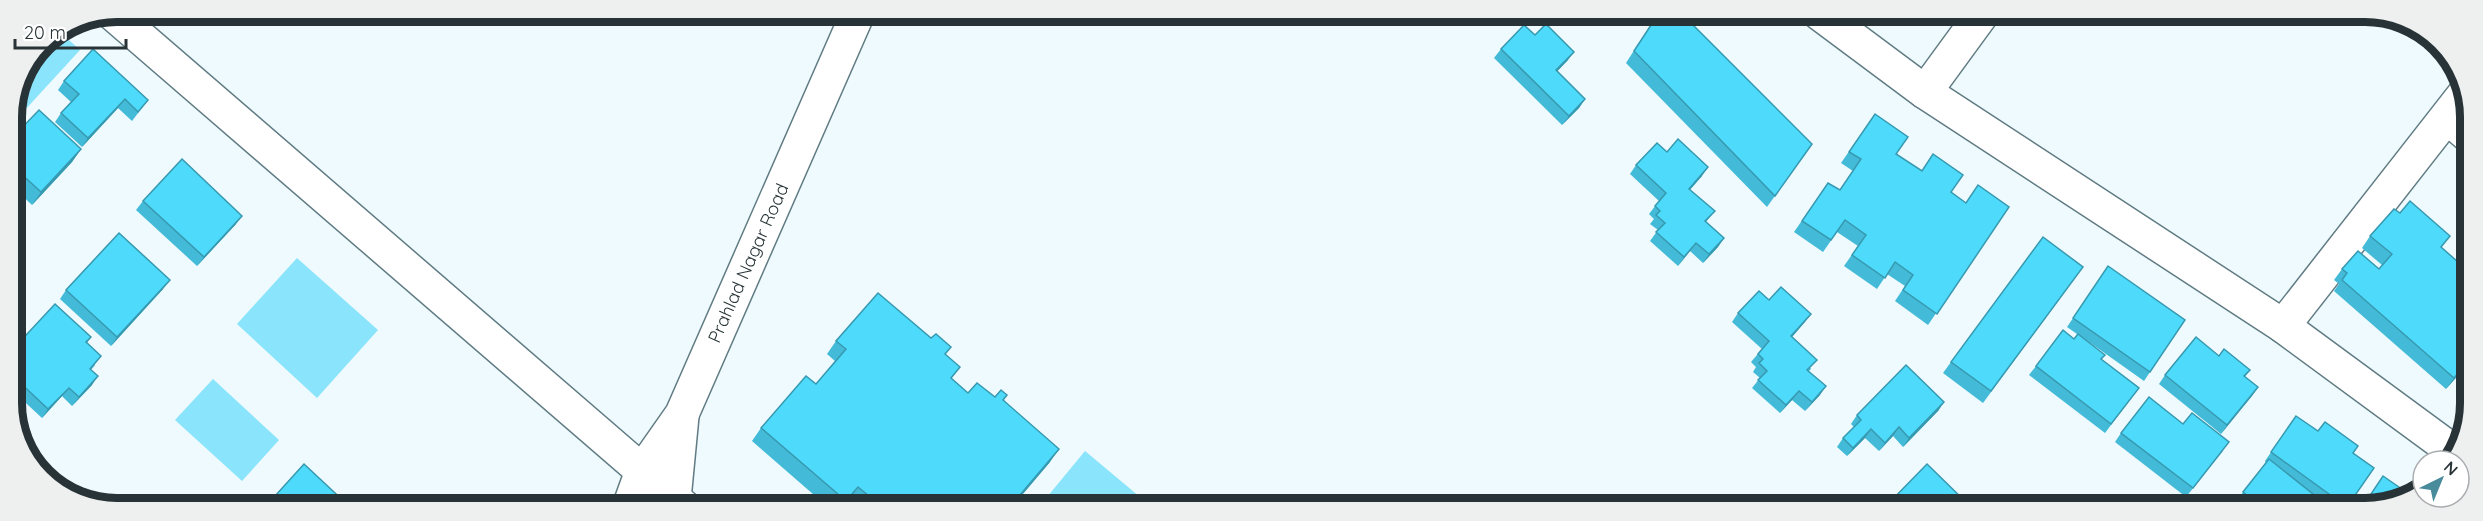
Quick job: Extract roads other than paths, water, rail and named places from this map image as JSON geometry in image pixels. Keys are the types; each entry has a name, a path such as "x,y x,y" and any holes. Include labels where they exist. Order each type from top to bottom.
{"street":[{"path":"122,22 642,471 671,499"},
{"name":"Prahlad Nagar Road","path":"632,499 642,471 682,414 854,22"},
{"path":"1830,22 1925,92 2283,326 2449,448"},
{"path":"1925,92 1976,22"},
{"path":"2283,326 2458,127"},
{"path":"677,499 682,414"}]}
